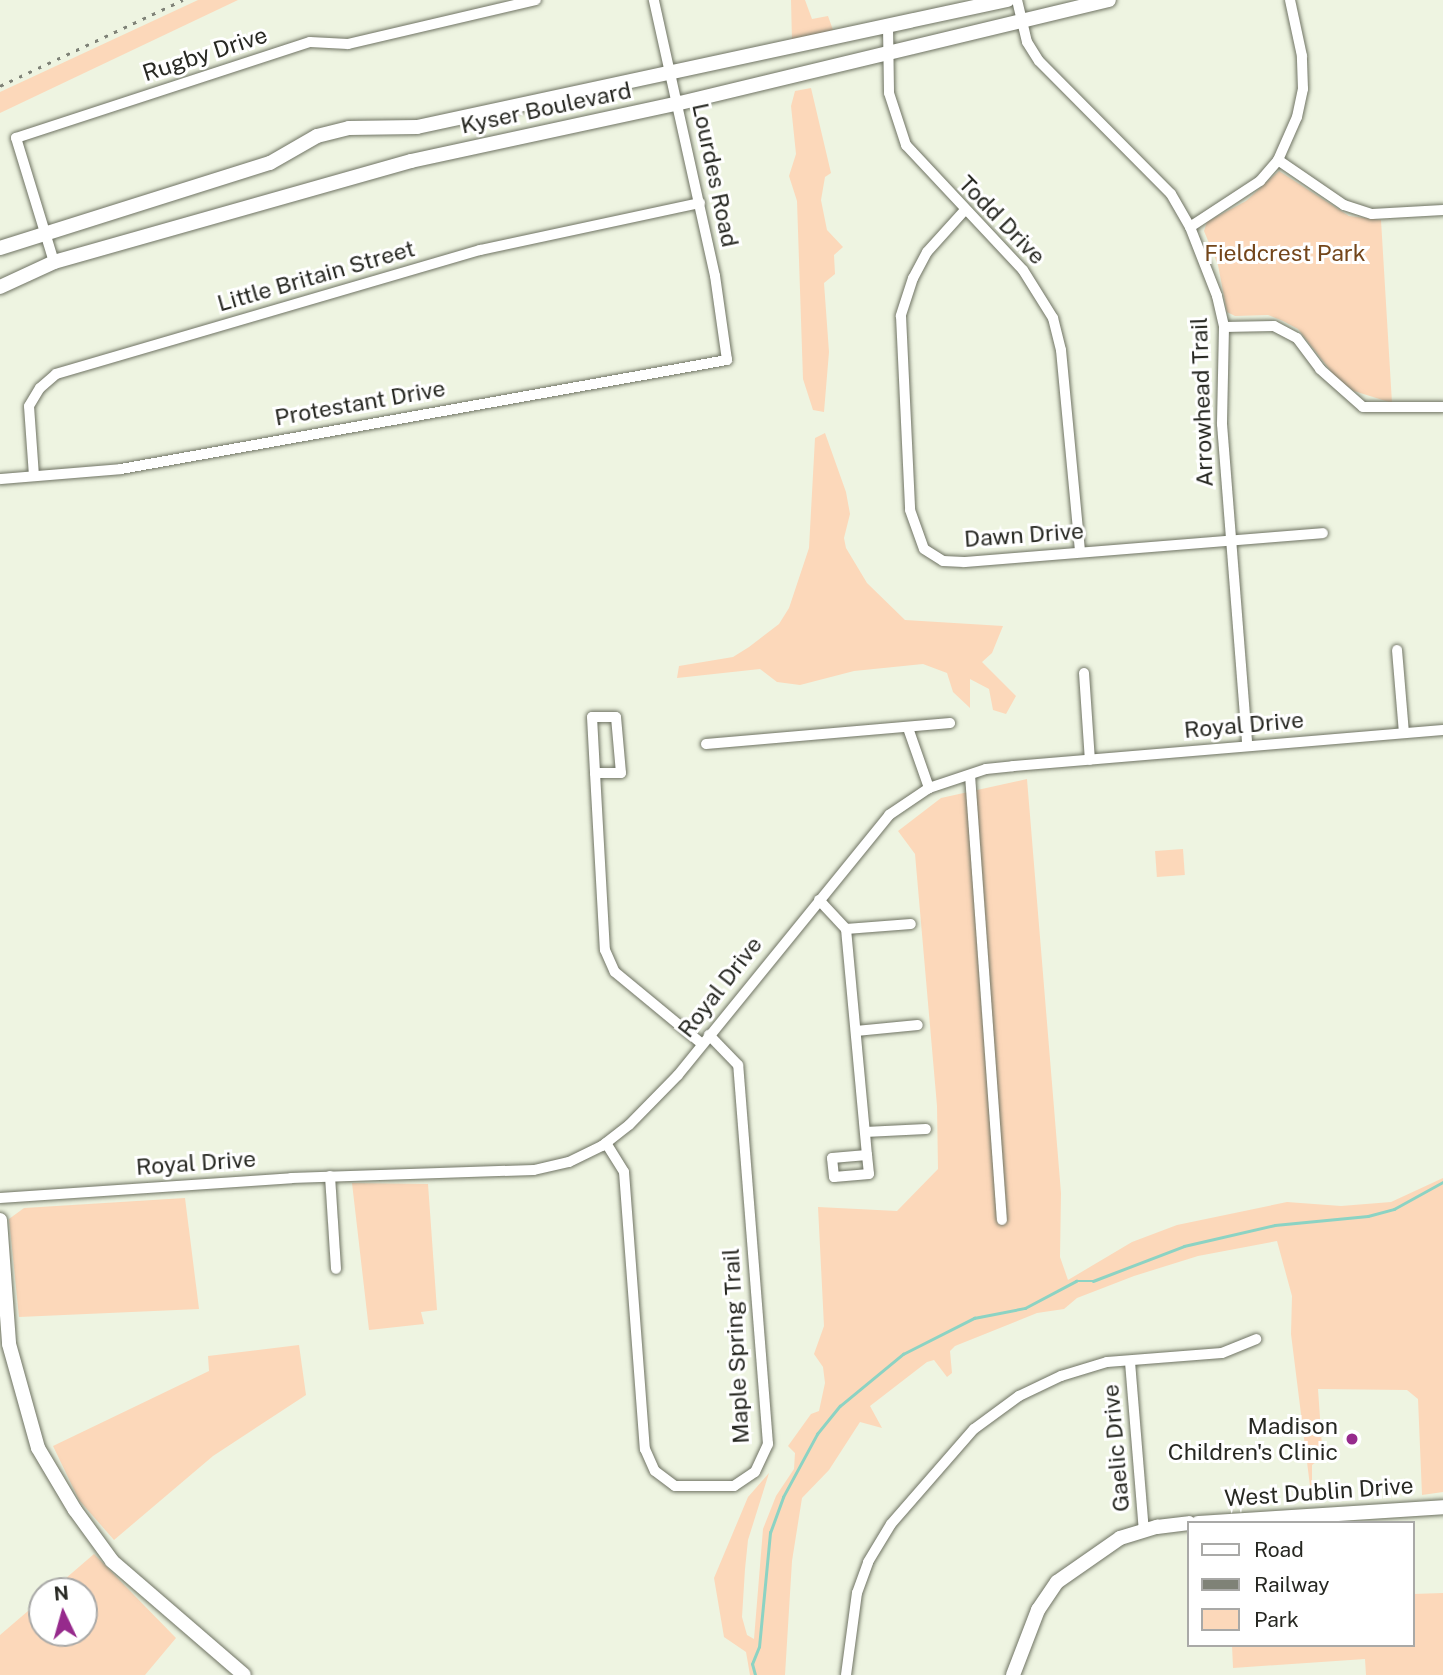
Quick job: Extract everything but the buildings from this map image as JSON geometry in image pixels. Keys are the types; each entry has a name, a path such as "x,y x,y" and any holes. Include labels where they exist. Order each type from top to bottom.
{"street":[{"name":"Rugby Drive","path":"54,262 16,138 310,42 348,44 536,0"},
{"name":"Lourdes Road","path":"654,0 669,73 680,103 727,360"},
{"name":"Kyser Boulevard","path":"0,248 270,163 317,136 349,128 417,127 1007,0"},
{"name":"Arrowhead Trail","path":"1017,0 1020,20 1039,61 1130,147 1171,194 1190,226 1208,268 1224,327 1222,424 1247,745"},
{"name":"Kyser Boulevard","path":"0,286 54,262 411,161 680,103 1109,0"},
{"path":"1190,226 1235,200 1278,160 1303,89 1302,56 1290,0"},
{"name":"Todd Drive","path":"888,27 894,118 906,145 964,211 1023,270 1053,318 1061,350 1080,551"},
{"path":"1278,160 1344,205 1372,214 1443,210"},
{"name":"Little Britain Street","path":"34,476 29,407 40,388 56,374 480,250 700,203"},
{"name":"Dawn Drive","path":"964,211 928,252 913,278 901,316 899,341 915,534 924,549 943,561 1323,533"},
{"path":"1224,327 1274,326 1297,338 1320,369 1363,407 1443,407"},
{"name":"Protestant Drive","path":"0,479 121,469 727,360"},
{"path":"1396,650 1404,733"},
{"path":"1084,673 1090,760"},
{"name":"Maple Spring Trail","path":"595,773 621,773 616,717 592,717 604,950 615,972 738,1065 768,1444 755,1472 734,1486 675,1486 655,1471 645,1449 624,1171 606,1143"},
{"path":"705,744 950,723"},
{"path":"908,728 929,788"},
{"name":"Royal Drive","path":"0,1198 330,1176 534,1170 569,1161 606,1143 662,1092 889,815 929,788 970,775 1013,766 1443,730"},
{"path":"970,775 1002,1220"},
{"path":"819,900 846,929 867,1155"},
{"path":"846,929 911,924"},
{"path":"856,1031 918,1025"},
{"path":"865,1132 926,1129"},
{"path":"330,1176 336,1269"},
{"path":"0,1220 9,1344 38,1448 75,1510 112,1561 244,1675"},
{"path":"846,1675 857,1593 868,1562 929,1477 974,1429 1019,1395 1061,1376 1107,1362 1222,1353 1256,1339"},
{"name":"Gaelic Drive","path":"1130,1362 1144,1531"},
{"name":"West Dublin Drive","path":"1229,1521 1443,1507"},
{"path":"1013,1675 1038,1610 1057,1582 1086,1559 1120,1538 1188,1523"}],"green space":[{"path":"198,0 238,0 0,113 0,92"},
{"path":"791,0 805,0 812,19 828,16 833,30 792,42"},
{"path":"811,88 831,173 825,177 821,200 827,230 843,247 834,255 835,274 824,283 829,352 824,412 813,410 803,379 797,201 789,176 796,154 791,106 795,91"},
{"name":"Fieldcrest Park","path":"1279,171 1349,216 1381,220 1392,403 1354,391 1337,379 1298,329 1268,315 1235,316 1227,312 1218,265 1204,231 1207,222 1246,201"},
{"path":"825,433 846,492 850,514 844,538 846,548 867,583 905,620 1003,626 992,653 982,662 1016,696 1006,714 993,710 989,689 970,679 970,708 953,692 947,673 923,664 854,671 800,685 777,682 760,669 677,678 679,666 733,657 749,647 779,624 789,608 809,548 815,438"},
{"path":"1027,779 1061,1193 1060,1257 1068,1280 1132,1242 1177,1225 1287,1202 1341,1206 1391,1202 1443,1178 1443,1492 1422,1495 1418,1399 1407,1390 1318,1389 1322,1447 1320,1459 1312,1465 1312,1502 1291,1334 1292,1296 1277,1241 1198,1256 1134,1276 1077,1298 1064,1309 1037,1313 955,1346 950,1351 952,1373 947,1377 934,1360 927,1362 870,1406 882,1428 860,1422 829,1470 802,1498 792,1561 785,1675 750,1675 746,1652 724,1637 714,1578 748,1497 769,1473 748,1540 745,1569 742,1617 747,1635 754,1639 763,1529 776,1496 794,1469 795,1453 788,1446 811,1414 819,1411 825,1383 823,1367 814,1354 824,1326 818,1207 897,1211 938,1169 937,1106 915,854 898,831 941,798"},
{"path":"1183,849 1185,875 1157,877 1155,851"},
{"path":"352,1183 428,1184 437,1310 421,1312 424,1324 369,1330"},
{"path":"185,1198 199,1309 19,1317 9,1219 24,1208"},
{"path":"299,1345 306,1395 213,1456 114,1540 79,1500 53,1446 209,1371 208,1356"},
{"path":"94,1554 176,1638 145,1675 0,1675 0,1635 28,1611 28,1647 98,1647 98,1577 67,1577"},
{"path":"1443,1593 1443,1675 1366,1675 1365,1659 1233,1668 1232,1647 1415,1647 1415,1594"}],"waterway":[{"path":"755,1675 752,1664 759,1647 770,1533 783,1497 817,1434 840,1406 903,1354 974,1318 1025,1308 1076,1281 1093,1281 1184,1246 1275,1225 1368,1216 1394,1209 1443,1182"}],"railway":[{"path":"0,86 183,0"}],"place":[{"name":"Madison Children's Clinic","path":"1352,1439"}]}
